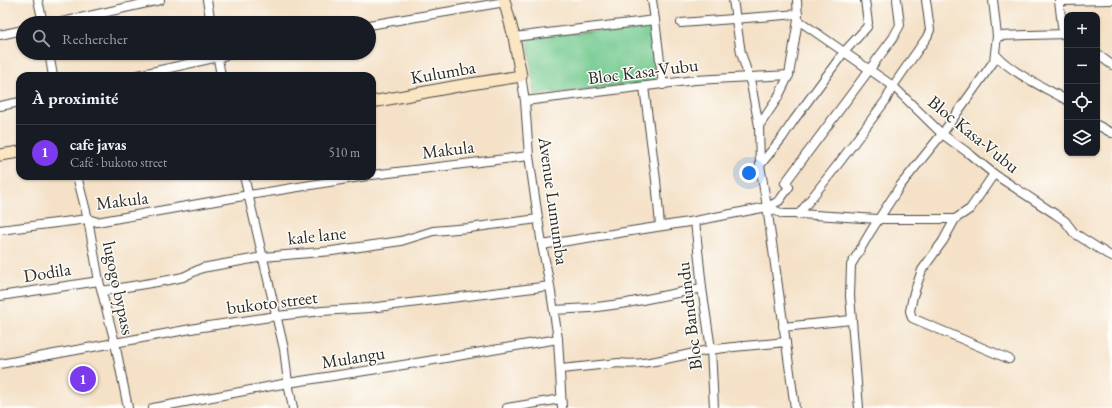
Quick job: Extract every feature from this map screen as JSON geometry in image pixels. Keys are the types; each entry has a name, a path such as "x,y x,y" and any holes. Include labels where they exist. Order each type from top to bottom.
{"street":[{"path":"38,0 41,16"},
{"path":"89,16 160,0"},
{"path":"207,0 210,16"},
{"path":"652,0 663,85"},
{"path":"733,0 741,53 754,94 759,126 760,165 795,408"},
{"path":"759,126 777,99 789,75 798,17 797,0"},
{"path":"760,165 782,138 844,52 867,27 868,23 865,0"},
{"path":"542,245 695,221 767,207 779,201 789,187 785,183 893,38 900,25 897,0"},
{"path":"799,214 878,112 893,86 930,30 926,0"},
{"path":"858,408 851,320 851,265 878,219 900,186 942,134 994,61 996,55 997,36 993,0"},
{"path":"1064,28 1059,1 1112,0"},
{"path":"376,24 505,1"},
{"name":"Avenue Lumumba","path":"505,1 514,37 525,101 528,156 558,339 562,408"},
{"path":"681,23 735,19 798,17"},
{"name":"Bloc Kasa-Vubu","path":"798,17 844,52 893,86 942,134 994,174 1065,221 1074,233 1112,256"},
{"path":"514,37 655,20"},
{"path":"0,35 16,32"},
{"path":"997,36 1064,34"},
{"path":"996,55 1002,62 1014,70 1064,98"},
{"path":"1100,56 1112,65"},
{"path":"51,60 53,72"},
{"path":"150,72 197,60"},
{"path":"218,60 220,72"},
{"name":"Bloc Kasa-Vubu","path":"525,101 695,80 789,75"},
{"name":"Kulumba","path":"376,101 521,76"},
{"path":"644,87 656,180 660,226"},
{"path":"0,106 16,103"},
{"path":"1100,127 1112,133"},
{"path":"0,155 16,153"},
{"name":"Makula","path":"376,175 528,156"},
{"path":"994,174 970,209 955,219 943,240 922,270 913,296 910,311 912,318 1009,359"},
{"name":"lugogo bypass","path":"78,180 88,219 98,280 115,343 128,408"},
{"path":"245,180 284,349 293,408"},
{"name":"Makula","path":"0,230 88,219 97,222 341,180"},
{"path":"767,207 783,214 878,219 955,219"},
{"name":"kale lane","path":"102,291 169,280 183,277 202,268 264,257 340,250 401,241 433,231 538,219"},
{"name":"Bloc Bandundu","path":"695,221 702,288 711,349 714,408"},
{"name":"Dodila","path":"0,296 98,280"},
{"name":"bukoto street","path":"0,364 202,327 277,316 370,308 550,286"},
{"path":"554,310 612,305 702,288"},
{"path":"783,327 851,320"},
{"name":"Mulangu","path":"154,408 288,383 558,339"},
{"path":"560,369 644,362 711,349 786,342"},
{"path":"507,408 561,399"}],"green space":[{"path":"649,25 656,82 534,95 528,38"}],"place":[{"name":"cafe javas","path":"83,379"}]}
